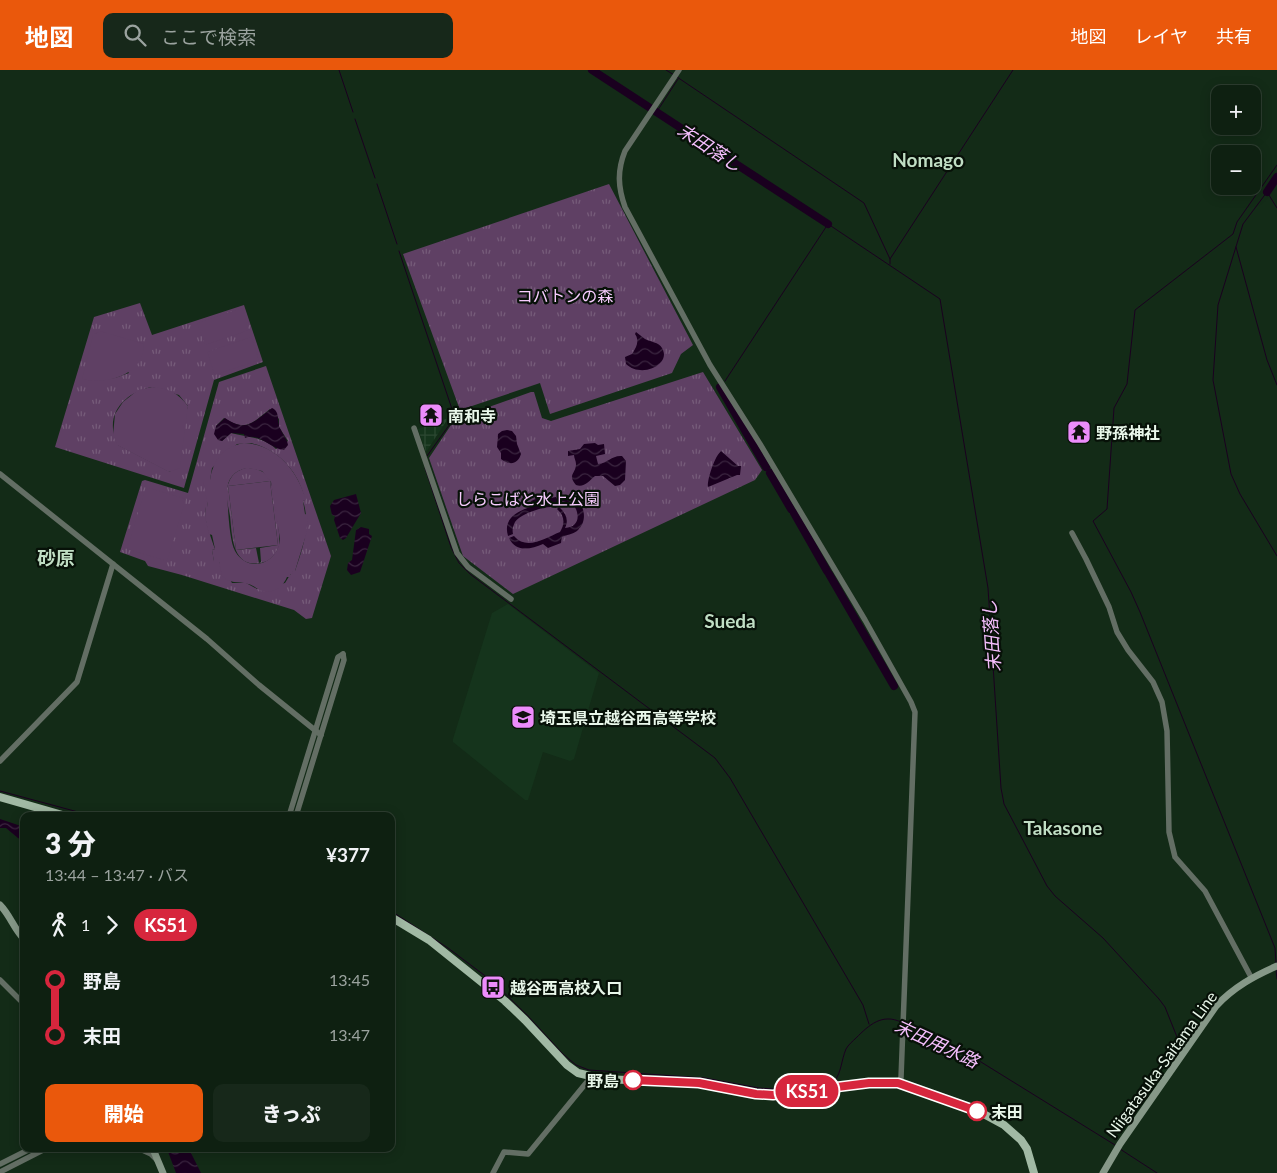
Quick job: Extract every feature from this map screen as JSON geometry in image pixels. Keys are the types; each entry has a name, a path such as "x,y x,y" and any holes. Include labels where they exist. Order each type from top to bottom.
{"main road":[{"path":"0,797 52,812"},
{"path":"0,904 20,935"},
{"path":"395,920 440,949 518,1013 572,1070 603,1079 699,1083 764,1095 869,1083 898,1083 980,1112 997,1121 1021,1140 1034,1173"},
{"name":"Niigatasuka-Saitama Line","path":"1102,1173 1209,1015 1231,991 1251,978 1277,966"},
{"path":"154,1152 164,1173"}],"street":[{"path":"679,70 625,151 621,162 619,187 625,207 698,346 760,444 865,620 911,702 914,712 901,1078 898,1083"},
{"path":"414,428 457,553 468,567 511,599"},
{"path":"0,474 207,639 318,733"},
{"path":"1072,534 1109,607 1117,632 1128,650 1153,682 1162,702 1167,731 1169,832 1175,857 1205,891 1251,978"},
{"path":"0,761 77,682 113,564"},
{"path":"290,812 318,733 344,660 342,654 338,658 318,733 297,812"},
{"path":"0,980 20,1000"},
{"path":"493,1173 504,1152 528,1154 591,1077"},
{"path":"0,1164 24,1152"},
{"path":"0,1172 39,1152"},
{"path":"146,1152 154,1156 160,1164"}],"shaded area":[{"path":"447,420 426,452 418,429"},
{"name":"埼玉県立越谷西高等学校","path":"508,604 599,673 574,759 570,761 543,752 528,800 525,800 453,742 492,613"}],"green space":[{"name":"コバトンの森","path":"609,184 693,345 681,354 672,373 550,414 540,383 460,410 403,254"},
{"path":"140,303 152,335 244,305 263,362 214,380 184,488 55,447 94,317","holes":["98,333 129,373 115,378 87,380 96,334","152,387 179,395 188,406 170,472 118,445 113,429 115,413 124,401 137,392"]},
{"path":"242,308 249,330 205,345 197,323"},
{"path":"100,331 144,344 142,355 138,363 131,370 113,379 82,379 93,335"},
{"path":"251,337 259,360 215,375 207,352"},
{"path":"266,366 331,556 312,618 306,619 294,610 148,566 145,561 120,552 142,481 145,480 188,493 219,382","holes":["270,409 279,419 279,427 288,441 276,449 266,442 231,433 222,441 216,426 224,418 238,425 243,425 253,422","251,443 261,446 279,457 293,472 305,500 303,501 306,519 303,545 295,571 293,570 285,583 257,589 246,583 232,583 219,562 214,561 212,550 215,549 206,517 212,468 237,444"]},
{"name":"しらこばと水上公園","path":"703,372 762,470 755,480 513,594 463,556 429,458 455,419 534,392 542,418 551,421"},
{"path":"152,387 172,392 188,406 180,468 169,472 117,445 113,435 115,414 123,402 138,390"},
{"path":"244,443 256,445 276,454 291,469 306,500 303,501 305,514 308,515 306,535 295,571 274,591 266,592 244,583 228,580 222,576 219,562 214,562 212,550 215,549 206,521 205,510 208,507 203,480 210,480 217,460 225,451","holes":["248,468 262,471 271,482 280,539 274,555 262,563 254,564 241,558 233,546 229,523 227,487 232,476 243,469"]},
{"path":"246,468 262,471 267,475 269,478 271,483 275,500 279,546 272,558 260,563 260,548 278,545 270,481 228,486 236,473"},
{"path":"270,481 278,545 236,550 228,486"},
{"path":"228,486 236,550 233,541"},
{"path":"146,487 186,499 167,561 127,549"},
{"path":"256,548 259,563 251,563 239,555 236,550"}],"water":[{"path":"636,332 645,339 659,344 662,348 663,359 654,368 640,370 626,364 625,357 632,354 637,344"},
{"path":"272,408 276,412 288,445 284,450 255,437 245,438 244,434 231,433 222,441 218,440 214,434 216,426 225,418 239,425 250,424"},
{"path":"507,430 512,431 516,436 521,454 518,460 513,463 508,463 501,459 501,453 497,447 498,434"},
{"path":"595,443 598,445 604,444 605,454 596,456 598,464 619,456 622,456 626,461 625,480 620,485 615,486 603,476 595,476 582,486 576,485 573,481 572,476 576,463 574,455 568,456 568,451 580,449 584,444"},
{"path":"721,451 738,466 741,466 740,475 708,487 712,468"},
{"path":"356,494 361,513 343,540 340,538 334,520 335,516 332,515 330,506 334,500"},
{"path":"545,495 550,498 556,497 558,501 556,508 547,507 522,516 515,522 513,534 508,536 507,525 512,517 530,507 531,501"},
{"path":"559,495 573,496 580,503 584,512 581,527 574,533 562,537 561,543 548,548 543,544 520,548 512,543 509,538 514,536 525,543 530,543 560,532 563,520 562,514 557,509 559,507 566,517 565,528 574,525 578,519 575,507 572,503 560,501"},
{"path":"361,527 369,529 369,534 372,536 360,572 351,575 347,570 348,563 352,560 356,530"},
{"path":"0,819 20,826 20,840 6,828 0,828"},
{"path":"168,1152 190,1152 201,1173 176,1173"}],"waterway":[{"path":"339,70 353,112"},
{"name":"末田落し","path":"592,70 828,224"},
{"path":"666,70 674,75"},
{"path":"890,264 890,259 1013,70"},
{"path":"677,77 864,203 890,259"},
{"path":"656,113 678,79"},
{"path":"355,119 375,178"},
{"path":"1276,963 1275,948 1140,612 1093,521 1107,509 1114,408 1127,384 1135,310 1233,234 1237,222 1277,165"},
{"path":"1267,192 1277,177"},
{"path":"377,184 397,244"},
{"path":"1277,208 1267,192 1243,224 1218,305 1213,380 1231,474 1240,494 1277,556"},
{"name":"末田落し","path":"725,381 828,224 940,299 988,588 1001,788 1004,804 1047,886 1055,896 1103,938 1165,1007 1177,1037 1178,1050"},
{"path":"1236,247 1267,360 1277,385"},
{"path":"399,251 453,412"},
{"name":"末田落し","path":"720,387 766,467"},
{"path":"427,456 455,417"},
{"path":"425,468 451,547 459,563 470,574 715,758 730,778 863,1005 869,1024"},
{"name":"末田落し","path":"770,473 791,509"},
{"name":"末田落し","path":"794,513 827,571"},
{"name":"末田落し","path":"829,574 894,686"},
{"name":"末田用水路","path":"0,791 78,812"},
{"name":"末田用水路","path":"395,914 448,948 492,981 563,1054 576,1065 589,1070 705,1078 775,1089 834,1082 839,1074 847,1048 866,1029 882,1020 888,1019 901,1022"},
{"path":"1276,970 1277,979"},
{"name":"末田用水路","path":"906,1025 981,1062 1115,1145"},
{"name":"末田用水路","path":"1120,1149 1157,1173"}],"bus line":[{"name":"KS51","path":"633,1080 709,1084 764,1095 890,1082 904,1084 977,1111"}],"place":[{"name":"南和寺","path":"431,415"},
{"name":"野孫神社","path":"1079,432"},
{"name":"埼玉県立越谷西高等学校","path":"523,717"},
{"name":"越谷西高校入口","path":"493,987"},
{"name":"野島","path":"633,1080"},
{"name":"末田","path":"977,1111"}],"district":[{"name":"Nomago","path":"928,159"},
{"name":"砂原","path":"56,557"},
{"name":"Sueda","path":"730,620"},
{"name":"Takasone","path":"1063,827"}]}
